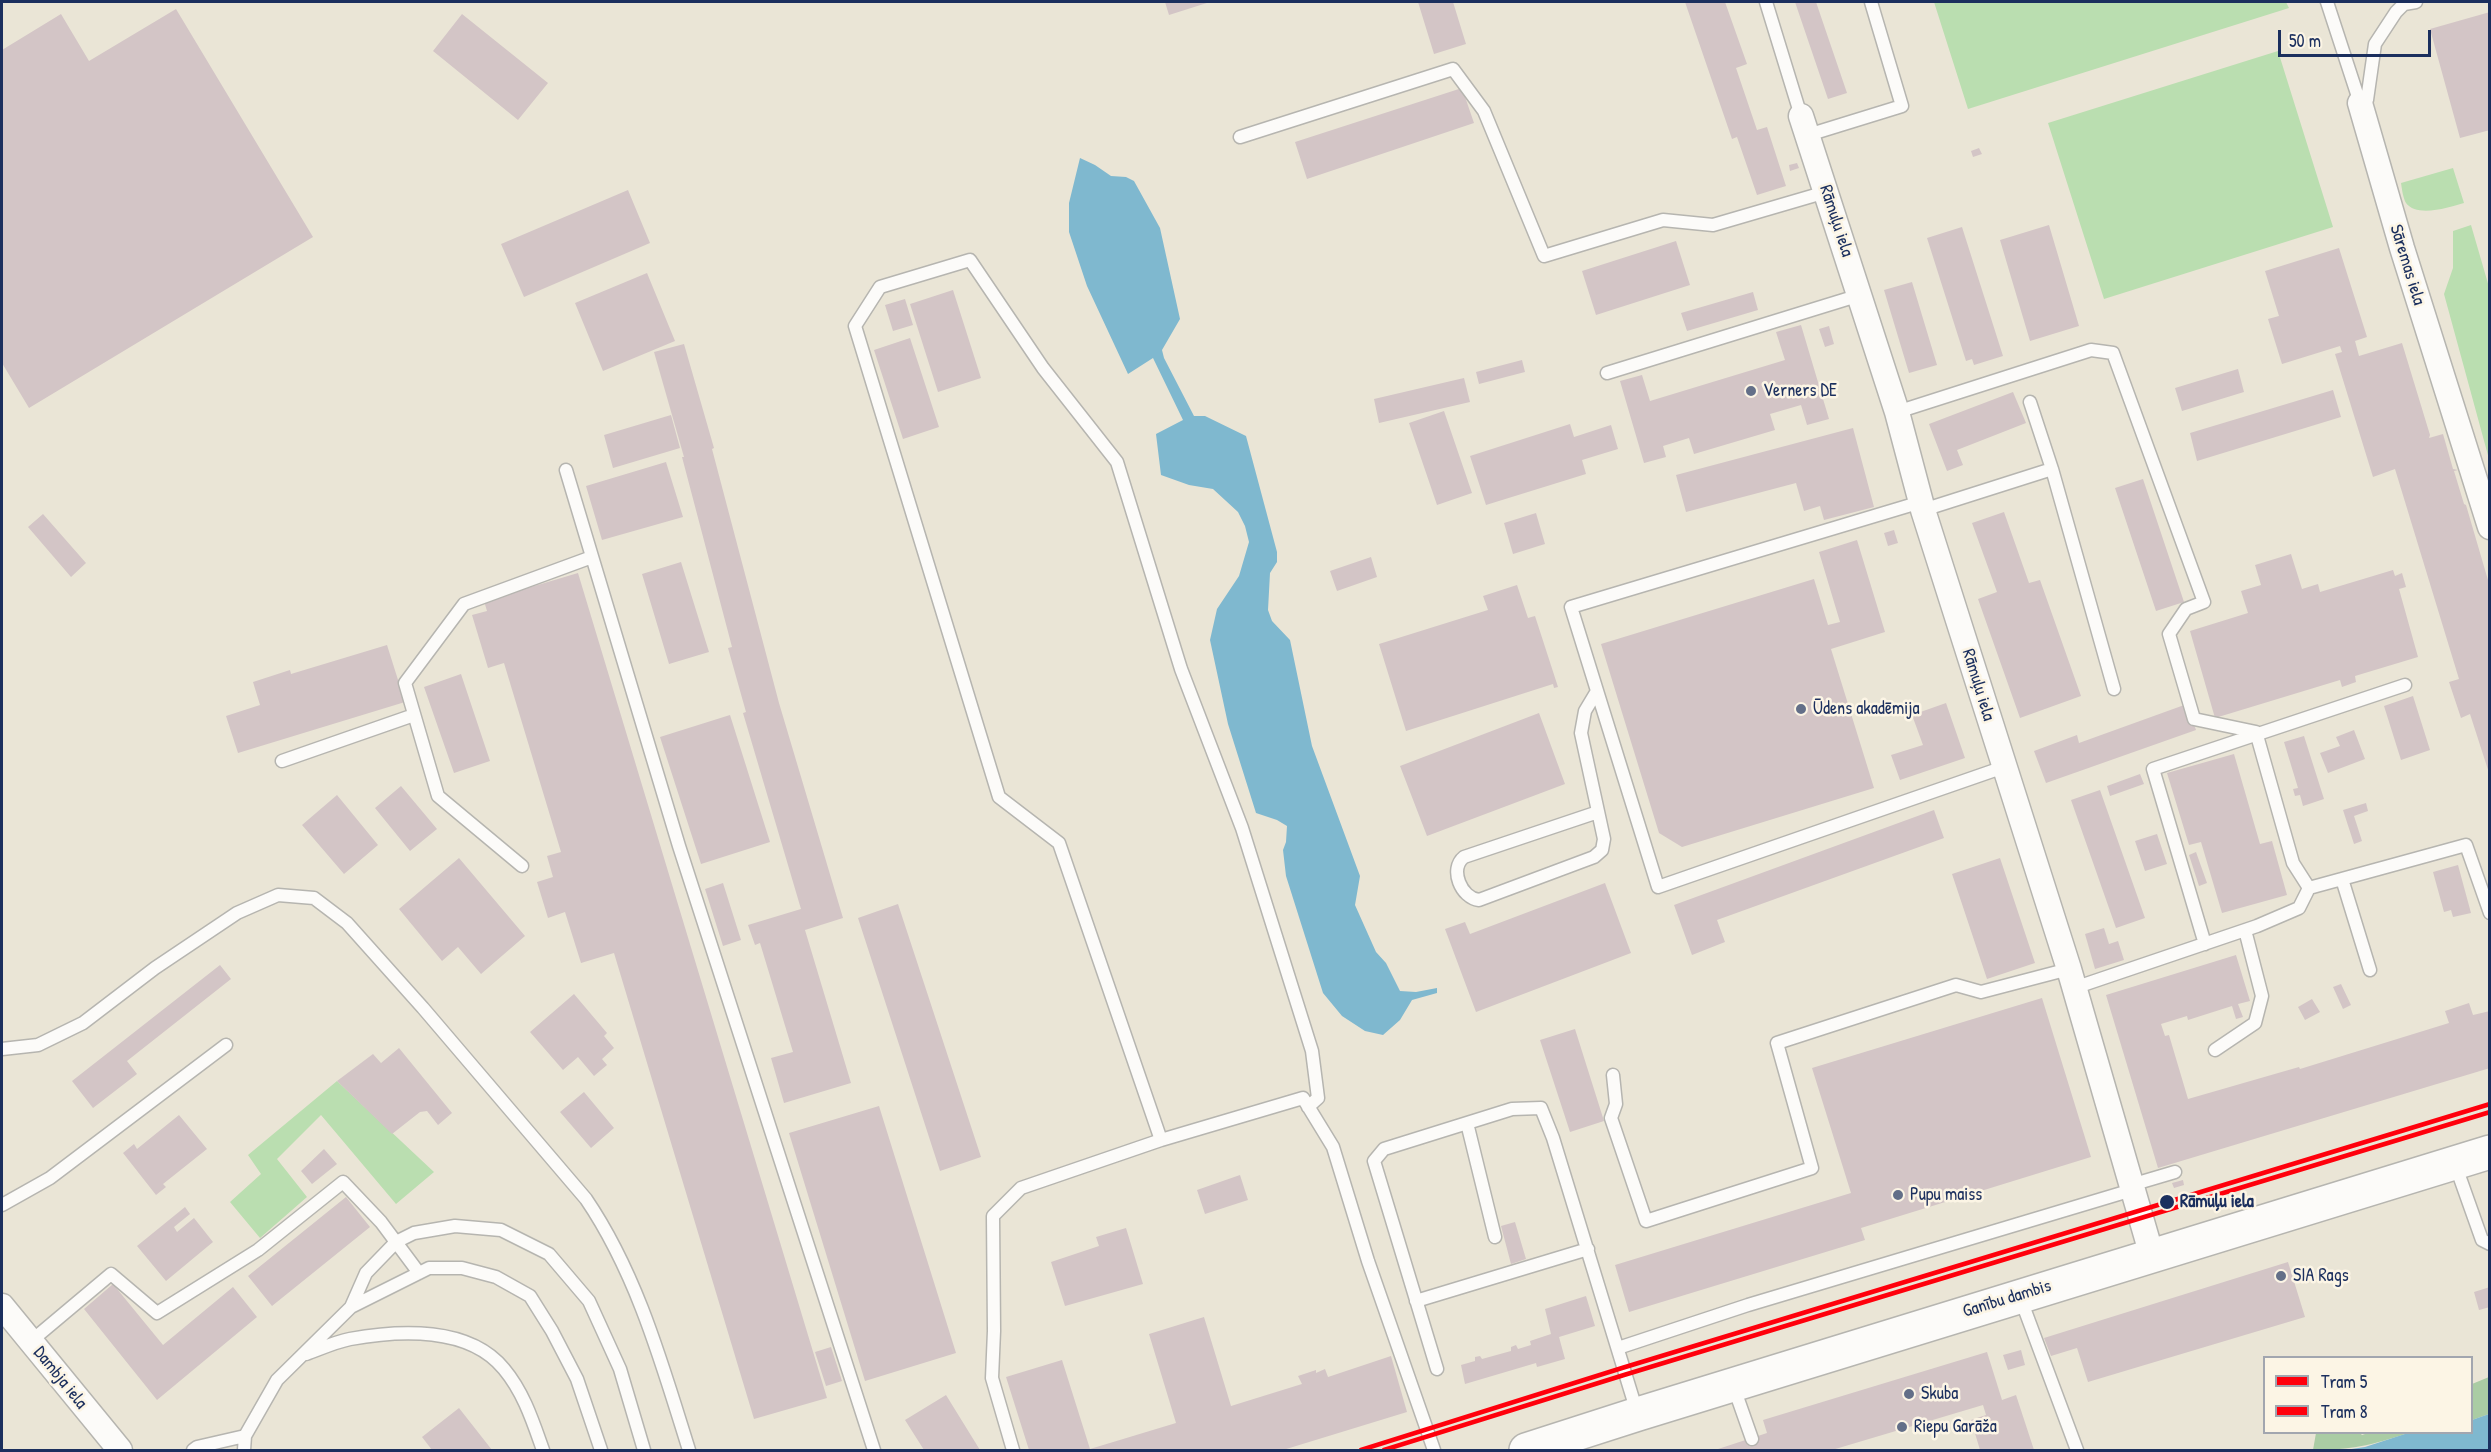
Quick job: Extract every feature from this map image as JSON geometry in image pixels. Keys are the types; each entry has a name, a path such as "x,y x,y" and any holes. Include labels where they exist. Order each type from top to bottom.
{"main road":[{"name":"Ganību dambis","path":"1526,1450 1733,1384 2490,1152"}],"street":[{"name":"Sāremas iela","path":"2360,102 2402,248 2490,527"},
{"name":"Rāmuļu iela","path":"1805,125 1897,412 1922,506 2072,978 2152,1256"},
{"name":"Dambja iela","path":"4,1316 30,1342 120,1450"}],"lane":[{"path":"1766,2 1805,125 1902,106 1871,2"},
{"name":"Sāremas iela","path":"2327,2 2360,102"},
{"path":"2360,102 2367,100 2375,44 2396,12 2404,4 2416,2"},
{"path":"1240,137 1453,69 1484,111 1545,256 1664,220 1713,225 1826,192"},
{"path":"1161,1140 1059,843 999,797 855,326 880,287 970,260 1043,368 1117,462 1181,669 1242,828 1312,1051 1318,1098 1308,1107"},
{"path":"1607,373 1860,295"},
{"path":"1897,412 2091,350 2113,353 2204,603 2186,609 2169,634 2194,719 2256,732 2294,863 2309,888"},
{"path":"2030,402 2052,469 2114,689"},
{"path":"2004,767 1658,887 1571,607 2052,469"},
{"path":"566,470 679,846 874,1450"},
{"path":"522,866 438,796 405,683 464,604 592,557"},
{"path":"2205,944 2152,769 2405,685"},
{"path":"1597,691 1585,711 1581,733 1605,839 1602,850 1594,857 1479,900 1472,899 1465,894 1456,870 1458,862 1464,857 1598,812"},
{"path":"282,761 414,715"},
{"path":"2309,888 2466,845 2490,913"},
{"path":"2342,879 2370,970"},
{"path":"1613,1075 1616,1104 1611,1118 1646,1221 1812,1168 1777,1043 1956,985 1981,992 2072,978 2205,944 2300,908 2309,888"},
{"path":"2,1049 38,1045 83,1023 155,968 237,913 278,895 314,898 346,923 423,1008 591,1207 608,1232 652,1336 689,1450"},
{"path":"2215,1050 2255,1023 2262,996 2245,930"},
{"path":"2,1205 50,1178 226,1045"},
{"path":"1013,1450 992,1378 993,1216 1020,1188 1161,1140 1303,1098 1333,1147 1368,1261 1434,1450"},
{"path":"1437,1369 1374,1161 1384,1149 1512,1109 1541,1108 1553,1138 1638,1414"},
{"path":"1467,1123 1495,1237"},
{"path":"2454,1162 2482,1240 2490,1244"},
{"path":"1618,1348 1748,1305 2175,1172"},
{"path":"30,1342 111,1274 157,1313 258,1250 343,1182 381,1222 419,1273"},
{"path":"351,1307 366,1273 396,1242 414,1233 455,1226 501,1230 549,1254 589,1301 620,1369 644,1450"},
{"path":"1416,1301 1588,1249"},
{"path":"244,1450 245,1436 277,1380 351,1307 429,1268 462,1268 496,1277 530,1296 578,1379 601,1450"},
{"path":"2019,1296 2077,1450"},
{"path":"302,1355 348,1340 388,1335 438,1334 470,1342 503,1367 524,1399 543,1450"},
{"path":"1733,1384 1752,1439"},
{"path":"193,1450 245,1436"}],"green space":[{"path":"1934,2 2286,2 2289,8 1968,109"},
{"path":"2278,51 2333,227 2104,299 2048,123"},
{"path":"2453,168 2464,203 2425,211 2406,203 2401,183"},
{"path":"2471,225 2489,287 2489,459 2444,294 2453,268 2453,231"},
{"path":"337,1081 434,1172 396,1204 321,1115 277,1159 307,1197 260,1238 230,1202 261,1174 248,1155"},
{"path":"2489,1377 2489,1414 2473,1420 2473,1384"},
{"path":"2316,1434 2405,1434 2362,1446 2313,1450"}],"water":[{"path":"1080,158 1111,176 1126,177 1134,181 1160,228 1180,319 1162,350 1164,358 1194,416 1205,416 1246,436 1277,552 1277,562 1270,573 1268,610 1272,621 1290,640 1312,746 1360,876 1355,905 1376,952 1386,963 1400,991 1416,992 1437,988 1437,993 1412,1000 1400,1020 1383,1035 1365,1031 1342,1016 1323,993 1286,876 1283,850 1287,826 1256,813 1228,724 1210,640 1217,609 1239,576 1249,542 1245,526 1238,512 1213,489 1189,485 1161,475 1156,434 1183,420 1153,358 1128,374 1087,286 1069,232 1069,203"},
{"path":"2489,1414 2489,1450 2345,1450 2365,1447 2405,1434 2473,1434 2473,1420"}],"building":[{"path":"1165,2 1210,2 1169,15"},
{"path":"1418,2 1453,2 1466,44 1434,54"},
{"path":"1685,2 1725,2 1747,64 1736,68 1757,130 1767,127 1786,186 1757,195 1737,137 1732,139"},
{"path":"1795,2 1816,2 1847,93 1828,99"},
{"path":"176,9 313,237 29,408 2,363 2,50 61,14 89,61"},
{"path":"2490,12 2490,130 2460,138 2430,29"},
{"path":"462,14 548,83 518,120 433,51"},
{"path":"1462,88 1474,123 1307,179 1295,142"},
{"path":"1979,148 1982,154 1973,157 1971,151"},
{"path":"1797,163 1799,168 1790,171 1789,165"},
{"path":"628,190 650,243 524,297 501,244"},
{"path":"2049,225 2079,326 2030,341 2000,240"},
{"path":"1962,227 2003,356 1974,365 1972,359 1966,361 1927,238"},
{"path":"1676,241 1690,285 1596,315 1582,271"},
{"path":"2339,248 2367,337 2355,341 2359,356 2402,343 2429,438 2443,434 2453,469 2458,470 2454,471 2490,587 2490,776 2470,714 2461,718 2449,682 2459,679 2395,469 2373,477 2335,354 2342,352 2340,346 2282,364 2268,319 2279,316 2265,271"},
{"path":"647,273 675,341 603,371 575,303"},
{"path":"1912,282 1937,365 1909,373 1884,290"},
{"path":"953,290 981,378 938,392 910,304"},
{"path":"1753,292 1758,310 1687,331 1681,313"},
{"path":"905,299 913,325 893,331 885,305"},
{"name":"Verners DE","path":"1801,325 1829,419 1807,425 1801,405 1770,414 1775,430 1694,454 1689,438 1663,446 1666,457 1644,463 1620,381 1642,375 1650,401 1785,360 1776,332"},
{"path":"1829,326 1834,344 1825,347 1819,329"},
{"path":"910,338 939,427 903,439 874,350"},
{"path":"684,344 714,448 712,449 779,703 843,918 805,930 851,1083 784,1103 771,1058 793,1052 760,943 755,945 748,925 801,909 743,713 746,712 728,648 732,647 682,457 684,457 654,352"},
{"path":"1522,360 1525,372 1479,384 1476,372"},
{"path":"2238,369 2244,392 2182,411 2175,388"},
{"path":"1464,378 1470,402 1379,423 1374,399"},
{"path":"2333,390 2341,417 2197,461 2190,433"},
{"path":"2013,392 2026,423 1957,450 1963,465 1947,471 1929,424"},
{"path":"1444,411 1472,493 1437,505 1409,423"},
{"path":"671,415 680,448 613,468 604,435"},
{"path":"1570,424 1574,437 1611,425 1618,449 1582,460 1586,474 1486,505 1470,456"},
{"path":"1853,428 1874,507 1824,520 1820,506 1804,511 1796,483 1686,512 1676,475"},
{"path":"666,462 683,517 602,540 586,486"},
{"path":"2143,479 2184,602 2156,611 2115,488"},
{"path":"2004,512 2029,583 2040,580 2081,696 2020,718 1978,599 1997,592 1972,523"},
{"path":"1536,513 1545,544 1513,554 1504,523"},
{"path":"43,514 86,563 71,577 28,527"},
{"path":"1894,530 1898,543 1888,546 1884,533"},
{"path":"1857,540 1885,632 1831,649 1874,788 1682,847 1659,833 1601,644 1814,579 1828,625 1840,622 1819,552"},
{"path":"2291,554 2302,589 2318,584 2320,592 2393,570 2395,576 2402,573 2406,587 2399,589 2418,657 2355,676 2356,682 2342,687 2340,680 2215,718 2190,631 2248,613 2241,591 2261,585 2255,565"},
{"path":"1371,557 1377,577 1337,591 1330,571"},
{"path":"681,562 709,652 669,664 642,574"},
{"path":"578,573 827,1398 754,1419 614,953 581,963 565,912 548,918 537,882 553,877 547,856 561,852 504,663 488,668 472,615 487,611 484,601"},
{"path":"1517,585 1528,618 1535,616 1558,687 1554,688 1553,684 1406,731 1379,644 1488,610 1483,596"},
{"path":"387,645 405,702 238,753 226,716 260,705 253,682 290,670 291,674"},
{"path":"461,674 490,761 454,773 424,687"},
{"path":"2413,696 2430,750 2401,760 2384,706"},
{"path":"1946,703 1965,758 1900,780 1891,755 1923,745 1912,715"},
{"path":"2187,704 2196,730 2046,783 2034,751 2077,735 2079,743"},
{"path":"1539,713 1565,784 1427,836 1400,766"},
{"path":"730,715 770,842 701,864 660,737"},
{"path":"2354,730 2365,759 2328,773 2320,753 2340,746 2336,737"},
{"path":"2304,736 2324,799 2303,806 2300,795 2295,796 2293,789 2298,788 2284,742"},
{"path":"2234,754 2260,844 2272,841 2287,895 2222,913 2201,842 2189,845 2167,773"},
{"path":"2140,774 2144,784 2110,796 2107,786"},
{"path":"401,786 437,829 410,851 375,808"},
{"path":"2100,790 2145,918 2116,928 2071,800"},
{"path":"337,795 378,845 344,874 302,825"},
{"path":"2366,803 2368,811 2354,816 2362,841 2354,844 2343,810"},
{"path":"1934,810 1944,838 1717,920 1725,942 1692,955 1674,905"},
{"path":"2157,834 2167,864 2145,871 2135,841"},
{"path":"2196,852 2207,883 2199,886 2189,855"},
{"path":"459,858 525,936 481,974 458,947 442,961 399,909"},
{"path":"2000,858 2035,963 1987,979 1952,874"},
{"path":"2458,865 2471,913 2453,917 2451,910 2444,912 2433,872"},
{"path":"723,883 741,940 723,946 705,889"},
{"path":"1605,883 1631,953 1476,1012 1445,929 1465,922 1470,934"},
{"path":"898,904 981,1157 940,1171 858,918"},
{"path":"2104,928 2109,944 2118,941 2124,960 2095,969 2085,934"},
{"path":"2236,955 2250,1001 2238,1004 2243,1017 2236,1019 2232,1006 2188,1020 2187,1016 2161,1024 2165,1036 2169,1035 2188,1099 2299,1067 2300,1069 2449,1023 2445,1011 2469,1003 2473,1015 2490,1011 2490,1068 2158,1168 2106,995"},
{"path":"220,965 231,979 127,1061 137,1074 93,1108 72,1081"},
{"path":"2341,984 2351,1005 2343,1009 2333,987"},
{"path":"574,994 607,1033 604,1036 614,1048 602,1059 607,1065 594,1076 578,1057 563,1070 530,1032"},
{"path":"2042,998 2091,1157 1861,1228 1865,1240 1629,1312 1615,1265 1851,1193 1812,1068"},
{"path":"2312,999 2320,1012 2305,1020 2298,1007"},
{"path":"1575,1029 1604,1121 1570,1132 1540,1040"},
{"path":"399,1048 452,1113 438,1125 427,1111 420,1112 392,1134 337,1081 373,1054 381,1063"},
{"path":"584,1092 614,1128 591,1148 560,1112"},
{"path":"879,1106 956,1353 865,1381 789,1133"},
{"path":"179,1115 207,1149 163,1184 166,1187 156,1195 123,1153 134,1144 137,1149"},
{"path":"324,1149 337,1164 312,1184 301,1171"},
{"path":"1240,1175 1248,1200 1205,1214 1197,1190"},
{"path":"2183,1180 2184,1185 2174,1188 2172,1183"},
{"path":"346,1197 370,1227 272,1306 248,1276"},
{"path":"185,1207 190,1214 174,1227 177,1232 194,1218 213,1242 166,1281 137,1246"},
{"path":"1515,1222 1526,1259 1511,1264 1501,1226"},
{"path":"1126,1228 1143,1284 1065,1306 1051,1262 1099,1246 1096,1237"},
{"path":"2288,1262 2305,1317 2088,1382 2077,1348 2051,1356 2044,1338"},
{"path":"113,1284 163,1345 233,1287 257,1317 157,1400 84,1309"},
{"path":"2490,1287 2490,1307 2479,1310 2474,1292"},
{"path":"1586,1296 1595,1326 1559,1337 1565,1359 1537,1367 1536,1363 1465,1384 1461,1365 1475,1361 1475,1357 1480,1356 1482,1359 1511,1351 1511,1347 1516,1345 1518,1349 1531,1345 1530,1341 1551,1334 1545,1309"},
{"path":"1204,1317 1231,1406 1302,1384 1298,1376 1316,1370 1316,1373 1325,1369 1328,1377 1391,1356 1407,1412 1283,1450 1029,1450 1006,1377 1062,1360 1090,1449 1176,1423 1149,1334"},
{"path":"831,1347 842,1381 826,1386 815,1352"},
{"path":"2021,1350 2025,1365 2008,1370 2003,1355"},
{"path":"1987,1352 2002,1400 2016,1395 2034,1450 1980,1450 1971,1420 1986,1415 1983,1405 1832,1450 1715,1450 1767,1433 1763,1420"},
{"path":"946,1395 980,1450 924,1450 905,1420"},
{"path":"459,1408 492,1450 432,1450 422,1437"}],"tram line":[{"name":"5","path":"1361,1450 1622,1368 2490,1104"},
{"name":"8","path":"1384,1450 2490,1112"}],"place":[{"name":"Verners DE","path":"1751,391"},
{"name":"Ūdens akadēmija","path":"1801,709"},
{"name":"Pupu maiss","path":"1898,1195"},
{"name":"Rāmuļu iela","path":"2167,1202"},
{"name":"SIA Rags","path":"2281,1276"},
{"name":"Skuba","path":"1909,1394"},
{"name":"Riepu Garāža","path":"1902,1427"}]}
